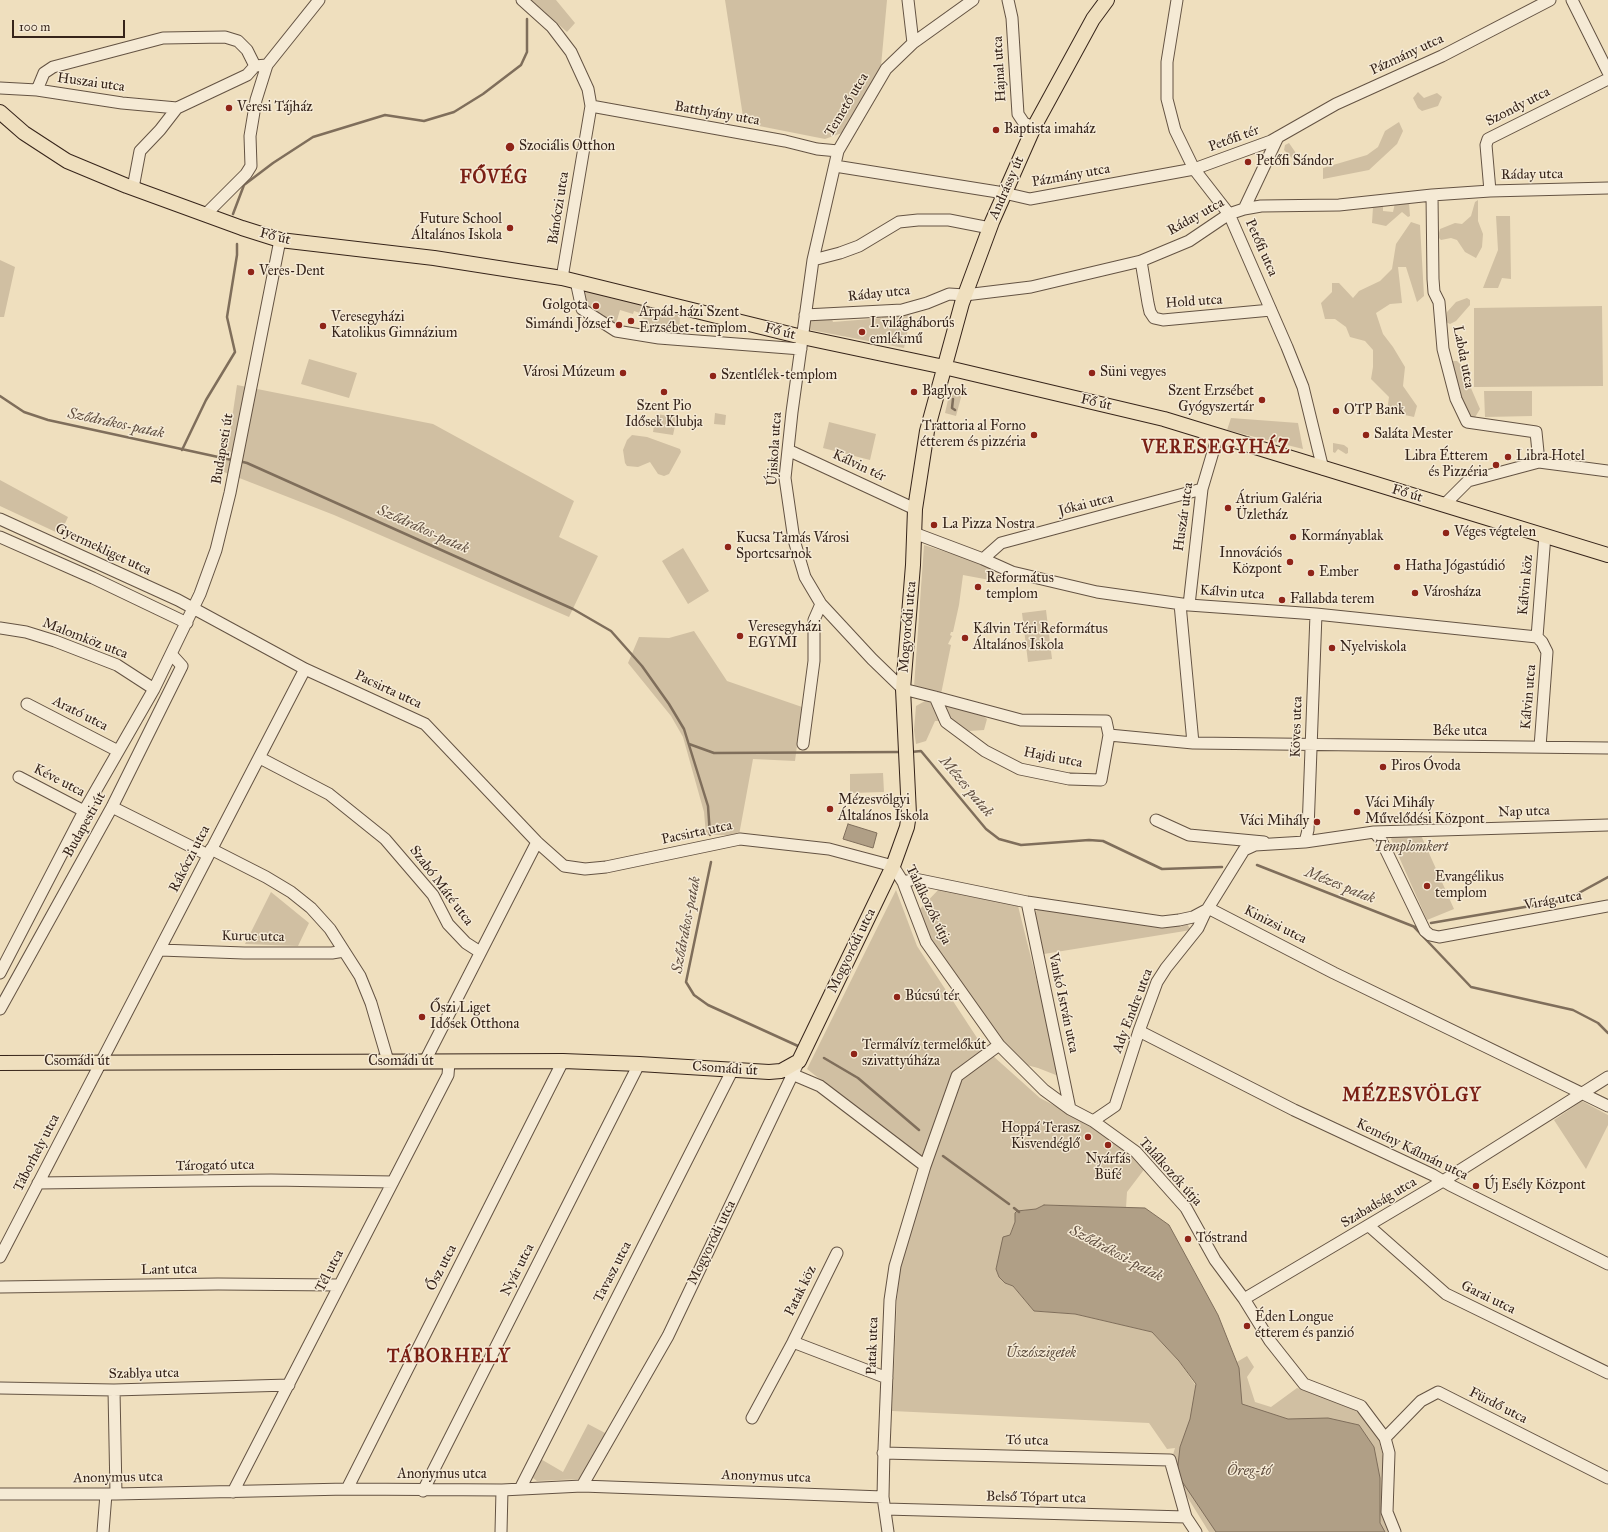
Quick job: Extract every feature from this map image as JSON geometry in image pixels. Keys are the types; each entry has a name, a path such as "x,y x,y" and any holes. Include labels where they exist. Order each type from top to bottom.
{"main road":[{"name":"Andrássy út","path":"944,367 965,295 1004,193 1034,127 1093,19 1107,0"},
{"name":"Fő út","path":"0,112 24,134 67,161 205,215 280,240 434,258 569,279 802,343 944,367 1164,419 1323,469 1608,555"},
{"name":"Mogyoródi utca","path":"791,1069 895,867 907,827 909,814 903,689 915,509 927,431 944,367"},
{"name":"Csomádi út","path":"0,1063 388,1061 563,1062 639,1064 769,1072 791,1069"}],"street":[{"path":"205,215 246,174 251,166 250,136 259,86 267,65 319,0"},
{"name":"Bánóczi utca","path":"522,0 552,27 572,52 588,89 591,106 569,279"},
{"path":"908,0 913,42"},
{"name":"Temető utca","path":"802,343 813,260 838,151 886,69 913,42 973,0"},
{"name":"Hajnal utca","path":"1008,0 1012,18 1018,114 1024,123 1034,127"},
{"name":"Petőfi utca","path":"1177,0 1166,62 1167,99 1174,130 1194,169 1229,214 1271,310 1302,387 1323,469"},
{"name":"Pázmány utca","path":"1278,138 1336,104 1442,56 1550,0"},
{"path":"1572,0 1608,72"},
{"path":"37,90 44,73 53,67 163,38 225,37 238,41 247,50 255,66"},
{"path":"133,188 140,151 160,130 177,108 247,75 255,66 267,65"},
{"path":"247,75 259,86"},
{"name":"Szondy utca","path":"1490,191 1486,145 1488,139 1608,79"},
{"name":"Huszai utca","path":"0,88 37,90 122,103 177,108"},
{"name":"Batthyány utca","path":"591,106 785,141 817,149 838,151"},
{"name":"Petőfi tér","path":"1194,169 1278,138"},
{"name":"Petőfi tér","path":"1244,209 1278,138"},
{"name":"Pázmány utca","path":"835,166 1004,193 1030,199 1194,169"},
{"name":"Ráday utca","path":"805,315 902,310 927,303 949,294 965,295 1031,287 1141,262 1189,241 1229,214 1244,209 1261,206 1339,205 1432,195 1490,191 1608,188"},
{"name":"Labda utca","path":"1432,195 1434,292 1439,302 1443,349 1456,398 1467,422 1536,432 1539,462"},
{"path":"813,260 859,246 899,222 918,220 949,220 990,228"},
{"name":"Budapesti út","path":"0,973 84,811 154,689 194,609 216,550 229,500 280,240"},
{"name":"Hold utca","path":"1141,262 1149,308 1154,318 1163,320 1271,310"},
{"name":"Fő út","path":"569,279 582,308 616,331 659,338 802,343"},
{"name":"Újiskola utca","path":"802,343 792,412 790,451 785,478 794,540 805,577 821,604 872,659 903,689"},
{"name":"Huszár utca","path":"1192,743 1184,604 1202,489 1218,435"},
{"name":"Kálvin tér","path":"790,451 915,509"},
{"path":"1444,505 1468,481 1539,462 1608,471"},
{"name":"Jókai utca","path":"983,559 1001,543 1202,489"},
{"name":"Gyermekliget utca","path":"0,519 194,609"},
{"path":"914,532 983,559"},
{"name":"Kálvin köz","path":"1537,637 1545,535"},
{"path":"0,537 93,578 187,623"},
{"name":"Kálvin utca","path":"983,559 1012,572 1032,578 1097,592 1184,604 1316,614 1537,637 1542,642 1547,652 1540,747"},
{"path":"804,744 814,660 814,620 821,604"},
{"name":"Pacsirta utca","path":"194,609 305,669 425,724 537,842 564,866 585,869 606,867 740,839 829,849 895,867"},
{"name":"Köves utca","path":"1305,842 1308,830 1316,614"},
{"name":"Malomköz utca","path":"0,628 26,632 55,641 117,665 154,689"},
{"name":"Budapesti út","path":"0,1009 112,807 182,666 172,655"},
{"name":"Rákóczi utca","path":"100,1062 160,950 209,852 260,758 305,669"},
{"path":"903,689 1021,720 1106,721 1109,735 1192,743 1311,745"},
{"name":"Hajdi utca","path":"935,697 946,722 985,751 1020,769 1069,779 1101,780 1109,735"},
{"name":"Arató utca","path":"27,704 118,751"},
{"name":"Béke utca","path":"1311,745 1608,748"},
{"name":"Szabó Máté utca","path":"260,758 329,794 385,839 432,895 448,924 466,943 480,952"},
{"name":"Kéve utca","path":"19,777 84,811"},
{"path":"112,807 266,877 291,892 311,908 330,929 360,976 371,1003 388,1061"},
{"name":"Nap utca","path":"1156,820 1189,835 1274,843"},
{"name":"Nap utca","path":"1244,850 1255,845 1305,842 1374,832 1608,825"},
{"name":"Virág utca","path":"1374,832 1381,840 1425,931 1430,935 1438,937 1608,906"},
{"path":"425,1061 537,842"},
{"name":"Ady Endre utca","path":"1093,1121 1114,1106 1139,1030 1157,982 1166,968 1198,928 1208,908 1244,850"},
{"name":"Találkozók útja","path":"895,867 903,882 926,942 999,1045 1044,1090 1070,1109 1093,1121 1136,1152 1186,1208 1215,1260 1244,1300 1270,1341 1304,1384 1361,1406 1385,1438 1389,1453 1387,1512 1395,1532"},
{"path":"903,882 915,879 1027,902 1162,922 1193,917 1208,908"},
{"name":"Vankó István utca","path":"1027,902 1070,1109"},
{"name":"Kinizsi utca","path":"1208,908 1334,973 1584,1093 1608,1106"},
{"name":"Kuruc utca","path":"160,950 244,953 332,953 344,951"},
{"name":"Kemény Kálmán utca","path":"1139,1030 1294,1110 1433,1175 1608,1264"},
{"name":"Patak utca","path":"888,1532 883,1497 884,1453 890,1300 895,1266 925,1166 957,1076 999,1045"},
{"name":"Táborhely utca","path":"0,1257 100,1062"},
{"name":"Tél utca","path":"233,1492 448,1075 449,1062"},
{"name":"Ősz utca","path":"347,1489 563,1062"},
{"name":"Nyár utca","path":"423,1491 639,1064"},
{"name":"Tavasz utca","path":"520,1489 733,1069"},
{"path":"791,1069 820,1086 925,1166"},
{"name":"Mogyoródi utca","path":"582,1486 668,1336 791,1069"},
{"name":"Szabadság utca","path":"1244,1300 1443,1181 1608,1077"},
{"name":"Tárogató utca","path":"38,1183 271,1180 393,1182"},
{"name":"Garai utca","path":"1369,1226 1446,1294 1608,1373"},
{"name":"Patak köz","path":"752,1418 793,1342 837,1254"},
{"name":"Lant utca","path":"0,1287 211,1284 339,1285"},
{"path":"793,1342 887,1378"},
{"name":"Szablya utca","path":"0,1388 114,1390 289,1385"},
{"path":"103,1532 111,1494 114,1390"},
{"name":"Fürdő utca","path":"1385,1438 1421,1401 1438,1392 1608,1478"},
{"name":"Tó utca","path":"884,1453 1170,1460 1186,1517"},
{"name":"Anonymus utca","path":"0,1494 111,1494 347,1489 423,1491 502,1490 582,1486 883,1497"},
{"path":"501,1532 502,1490"},
{"name":"Belső Tópart utca","path":"885,1509 1186,1517"},
{"path":"1186,1517 1196,1532"}],"green space":[{"path":"531,0 556,0 575,23 567,32"},
{"path":"725,0 887,0 881,66 842,133 825,139 744,123"},
{"path":"1418,92 1424,98 1437,93 1442,97 1438,106 1422,111 1418,108 1413,98"},
{"path":"1399,122 1403,131 1397,144 1369,170 1323,179 1323,168 1367,155 1378,147 1385,131"},
{"path":"1289,143 1298,156 1302,157 1302,163 1298,164 1284,150 1285,145"},
{"path":"1478,200 1478,221 1483,234 1482,247 1476,258 1465,252 1457,240 1451,238 1441,240 1438,237 1440,229 1455,223 1462,224 1471,216 1475,202"},
{"path":"1395,203 1409,203 1410,216 1408,217 1402,212 1386,226 1372,223 1373,207 1383,205 1383,211 1393,212"},
{"path":"1496,216 1510,216 1511,279 1502,278 1498,288 1483,288 1498,250"},
{"path":"1411,222 1420,225 1424,296 1417,302 1406,267 1398,267 1402,303 1390,304 1376,313 1383,334 1405,367 1403,386 1417,406 1414,417 1387,411 1389,397 1371,379 1373,350 1365,341 1350,337 1346,327 1335,319 1325,319 1321,303 1332,292 1332,283 1339,283 1353,298 1359,291 1380,281 1392,269 1396,244"},
{"path":"0,260 15,267 4,317 0,317"},
{"path":"584,287 646,303 680,316 679,337 645,334 648,321 642,318 643,314 634,311 633,314 620,310 615,327 585,306"},
{"path":"1467,298 1470,300 1470,305 1456,321 1450,324 1446,322 1447,312 1456,302"},
{"path":"1602,306 1603,386 1474,387 1474,308"},
{"path":"882,315 911,315 904,348 806,329 808,318 832,319 833,322 882,318"},
{"path":"309,359 357,373 349,398 301,384"},
{"path":"1452,361 1457,361 1461,365 1480,409 1474,419 1468,414 1461,400 1452,369"},
{"path":"237,385 433,424 574,501 559,537 598,556 569,617 334,515 224,472"},
{"path":"951,387 963,390 956,416 945,413"},
{"path":"1484,391 1532,391 1532,416 1485,417"},
{"path":"715,413 726,415 725,425 714,424"},
{"path":"656,414 677,417 673,435 653,432"},
{"path":"1231,418 1298,423 1303,449 1227,430"},
{"path":"829,422 876,434 870,460 823,448"},
{"path":"632,435 647,437 680,449 681,452 669,474 664,476 658,474 650,462 638,467 627,466 625,463 623,450 627,440"},
{"path":"1333,443 1344,445 1348,448 1348,453 1346,454 1338,449 1335,453 1333,452"},
{"path":"0,480 68,517 60,534 0,506"},
{"path":"924,545 990,566 995,581 963,575 959,605 953,632 951,632 950,635 952,636 948,644 951,645 941,694 914,687"},
{"path":"683,548 709,591 688,604 662,561"},
{"path":"1046,610 1052,659 1028,662 1022,613"},
{"path":"694,631 727,681 802,707 795,761 753,759 739,835 706,835 704,812 683,737 671,716 628,663 639,637 669,638"},
{"path":"925,701 949,703 975,710 987,719 984,730 969,731 953,721 935,721 926,741 916,744 914,730 916,706"},
{"path":"883,773 884,792 850,793 850,774"},
{"name":"Templomkert","path":"1420,833 1454,909 1427,920 1391,839 1394,835"},
{"path":"940,888 1018,906 1061,1077 1023,1064 999,1045 931,939 919,910"},
{"name":"Úszószigetek","path":"896,890 917,946 983,1047 1040,1098 1103,1131 1146,1167 1127,1192 1126,1208 1044,1205 1036,1209 1017,1211 1015,1222 996,1267 999,1277 1005,1283 1013,1286 1034,1311 1075,1314 1152,1332 1179,1361 1196,1386 1247,1356 1254,1367 1247,1377 1255,1402 1271,1407 1297,1388 1356,1409 1379,1441 1383,1456 1391,1532 1209,1532 1178,1482 1172,1458 1175,1448 1167,1449 1149,1423 892,1411 897,1299 900,1268 929,1165 807,1069"},
{"path":"271,892 309,923 298,946 245,944"},
{"path":"1037,909 1187,924 1191,930 1044,954 1035,915"},
{"path":"1582,1101 1608,1115 1608,1125 1586,1169 1554,1120"},
{"path":"588,1424 607,1434 581,1479 537,1481 533,1478 532,1473 539,1458 563,1472"}],"water":[{"path":"848,824 877,833 873,848 843,839"},
{"name":"Öreg-tó","path":"1044,1205 1145,1208 1169,1225 1218,1315 1239,1368 1242,1404 1288,1419 1328,1418 1359,1425 1374,1447 1380,1478 1380,1523 1385,1532 1216,1532 1177,1474 1180,1447 1190,1419 1196,1384 1179,1361 1152,1332 1075,1314 1034,1311 1013,1286 1005,1283 999,1277 996,1269 1003,1237 1010,1235 1015,1222 1015,1213 1017,1211 1036,1209"}],"waterway":[{"path":"233,214 244,185 273,163 313,137 385,115 424,121 454,112 483,94 521,65 527,52 527,19"},
{"path":"182,450 206,400 235,352 227,317 237,255 237,244"},
{"name":"Sződrákos-patak","path":"0,396 24,412 48,420 232,460"},
{"path":"953,399 952,408 955,410"},
{"name":"Sződrákos-patak","path":"239,461 247,463 573,609 611,631 642,666 669,704 684,729 708,806 710,835"},
{"name":"Mézes patak","path":"689,744 714,753 902,752"},
{"name":"Mézes patak","path":"911,752 921,751 986,829 999,839 1021,845 1089,840 1103,841 1162,869 1222,867"},
{"name":"Sződrákos-patak","path":"711,862 686,982 694,995 708,1005 798,1046"},
{"name":"Mézes patak","path":"1257,865 1415,927"},
{"path":"1431,923 1566,900 1608,877"},
{"path":"1414,927 1471,987 1573,1010 1598,1023 1608,1033"},
{"name":"Sződrákos-patak","path":"824,1058 858,1078 919,1130"},
{"name":"Sződrákos-patak","path":"943,1156 1009,1204"},
{"name":"Sződrákosi-patak","path":"1014,1208 1019,1212"}],"place":[{"name":"Veresi Tájház","path":"229,108"},
{"name":"Baptista imaház","path":"996,130"},
{"name":"Szociális Otthon","path":"510,147"},
{"name":"Petőfi Sándor","path":"1248,162"},
{"name":"Future School Általános Iskola","path":"510,228"},
{"name":"Veres-Dent","path":"251,272"},
{"name":"Golgota","path":"596,306"},
{"name":"Árpád-házi Szent Erzsébet-templom","path":"631,321"},
{"name":"Simándi József","path":"619,325"},
{"name":"Veresegyházi Katolikus Gimnázium","path":"323,326"},
{"name":"I. világháborús emlékmű","path":"862,332"},
{"name":"Városi Múzeum","path":"623,373"},
{"name":"Süni vegyes","path":"1092,373"},
{"name":"Szentlélek-templom","path":"713,376"},
{"name":"Szent Pio Idősek Klubja","path":"664,392"},
{"name":"Baglyok","path":"914,392"},
{"name":"Szent Erzsébet Gyógyszertár","path":"1262,400"},
{"name":"OTP Bank","path":"1336,411"},
{"name":"Trattoria al Forno étterem és pizzéria","path":"1034,435"},
{"name":"Saláta Mester","path":"1366,435"},
{"name":"Libra Hotel","path":"1508,457"},
{"name":"Libra Étterem és Pizzéria","path":"1496,465"},
{"name":"Átrium Galéria Üzletház","path":"1228,508"},
{"name":"La Pizza Nostra","path":"934,525"},
{"name":"Véges végtelen","path":"1446,533"},
{"name":"Kormányablak","path":"1293,537"},
{"name":"Kucsa Tamás Városi Sportcsarnok","path":"728,547"},
{"name":"Innovációs Központ","path":"1290,562"},
{"name":"Hatha Jógastúdió","path":"1397,567"},
{"name":"Ember","path":"1311,573"},
{"name":"Református templom","path":"978,587"},
{"name":"Városháza","path":"1415,593"},
{"name":"Fallabda terem","path":"1282,600"},
{"name":"Veresegyházi EGYMI","path":"740,636"},
{"name":"Kálvin Téri Református Általános Iskola","path":"965,638"},
{"name":"Nyelviskola","path":"1332,648"},
{"name":"Piros Óvoda","path":"1383,767"},
{"name":"Mézesvölgyi Általános Iskola","path":"830,809"},
{"name":"Váci Mihály Művelődési Központ","path":"1357,812"},
{"name":"Váci Mihály","path":"1317,822"},
{"name":"Evangélikus templom","path":"1427,886"},
{"name":"Búcsú tér","path":"897,997"},
{"name":"Őszi Liget Idősek Otthona","path":"422,1017"},
{"name":"Termálvíz termelőkút szivattyúháza","path":"854,1054"},
{"name":"Hoppá Terasz Kisvendéglő","path":"1088,1137"},
{"name":"Nyárfás Büfé","path":"1108,1145"},
{"name":"Új Esély Központ","path":"1476,1186"},
{"name":"Tóstrand","path":"1188,1239"},
{"name":"Éden Longue étterem és panzió","path":"1247,1326"}],"district":[{"name":"FŐVÉG","path":"494,179"},
{"name":"VERESEGYHÁZ","path":"1216,449"},
{"name":"MÉZESVÖLGY","path":"1412,1097"},
{"name":"TÁBORHELY","path":"449,1358"}]}
